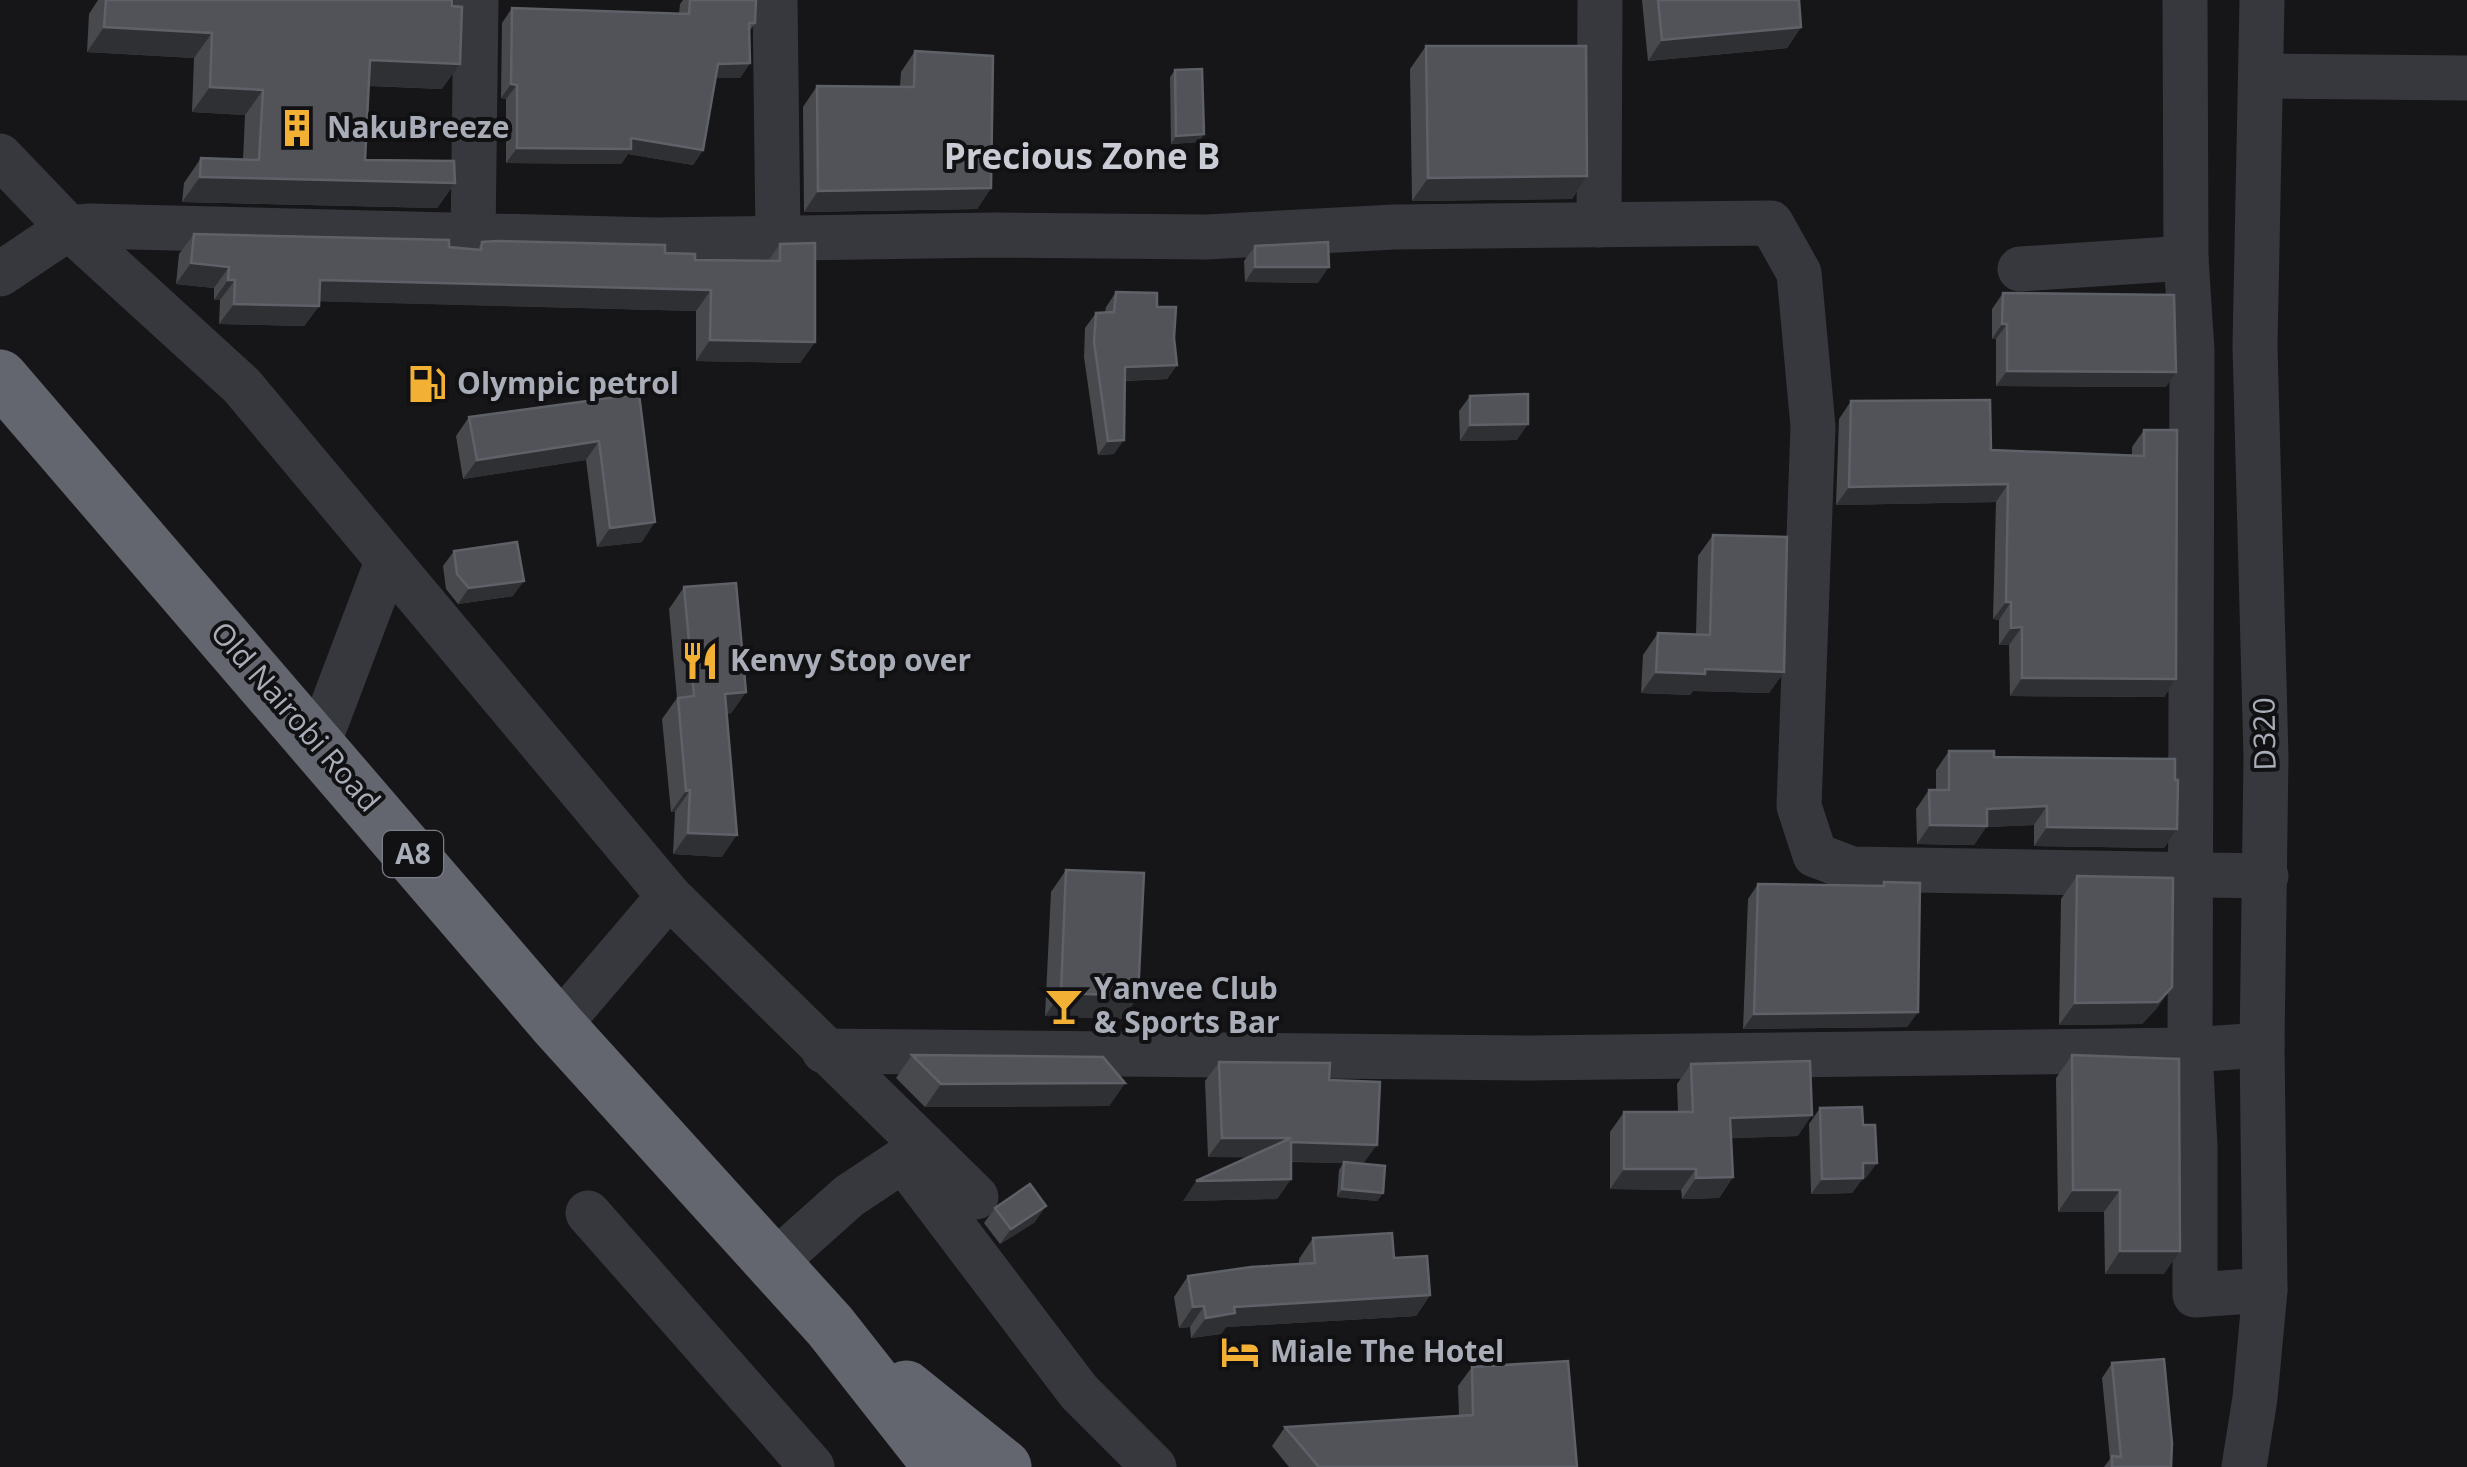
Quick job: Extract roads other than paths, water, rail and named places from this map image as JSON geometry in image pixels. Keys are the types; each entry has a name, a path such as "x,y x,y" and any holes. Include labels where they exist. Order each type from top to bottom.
{"highway":[{"name":"Old Nairobi Road","path":"0,377 558,1026 830,1326 941,1467"},
{"name":"Old Nairobi Road","path":"830,1326 1004,1467"}],"street":[{"path":"473,238 476,0"},
{"path":"775,0 778,237"},
{"path":"1599,225 1600,0"},
{"path":"2185,0 2186,258 2192,351 2190,1050 2195,1147 2195,1294 2264,1290"},
{"name":"D320","path":"2244,1467 2255,1398 2264,1290 2262,1045 2266,876 2263,576 2255,346 2262,0"},
{"path":"2262,76 2467,78"},
{"path":"2186,151 2260,151"},
{"path":"0,156 68,228 242,386 669,896 824,1051 914,1153 1079,1392 1154,1467"},
{"path":"0,274 68,228 117,226 655,240 995,234 1207,237 1394,228 1771,223 1798,273 1813,427 1799,806 1815,855 1852,869 2266,876"},
{"path":"2020,269 2186,258"},
{"path":"2192,351 2255,346"},
{"path":"318,744 387,562"},
{"path":"2193,580 2263,576"},
{"path":"558,1026 669,896"},
{"path":"824,1051 1532,1058 2190,1050 2262,1045"},
{"path":"774,1263 849,1196 914,1153"},
{"path":"914,1153 976,1197"},
{"path":"588,1213 812,1467"}],"place":[{"name":"NakuBreeze","path":"297,128"},
{"name":"Olympic petrol","path":"427,384"},
{"name":"Kenvy Stop over","path":"700,661"},
{"name":"Yanvee Club & Sports Bar","path":"1064,1006"},
{"name":"Miale The Hotel","path":"1240,1352"}],"district":[{"name":"Precious Zone B","path":"1082,157"}]}
